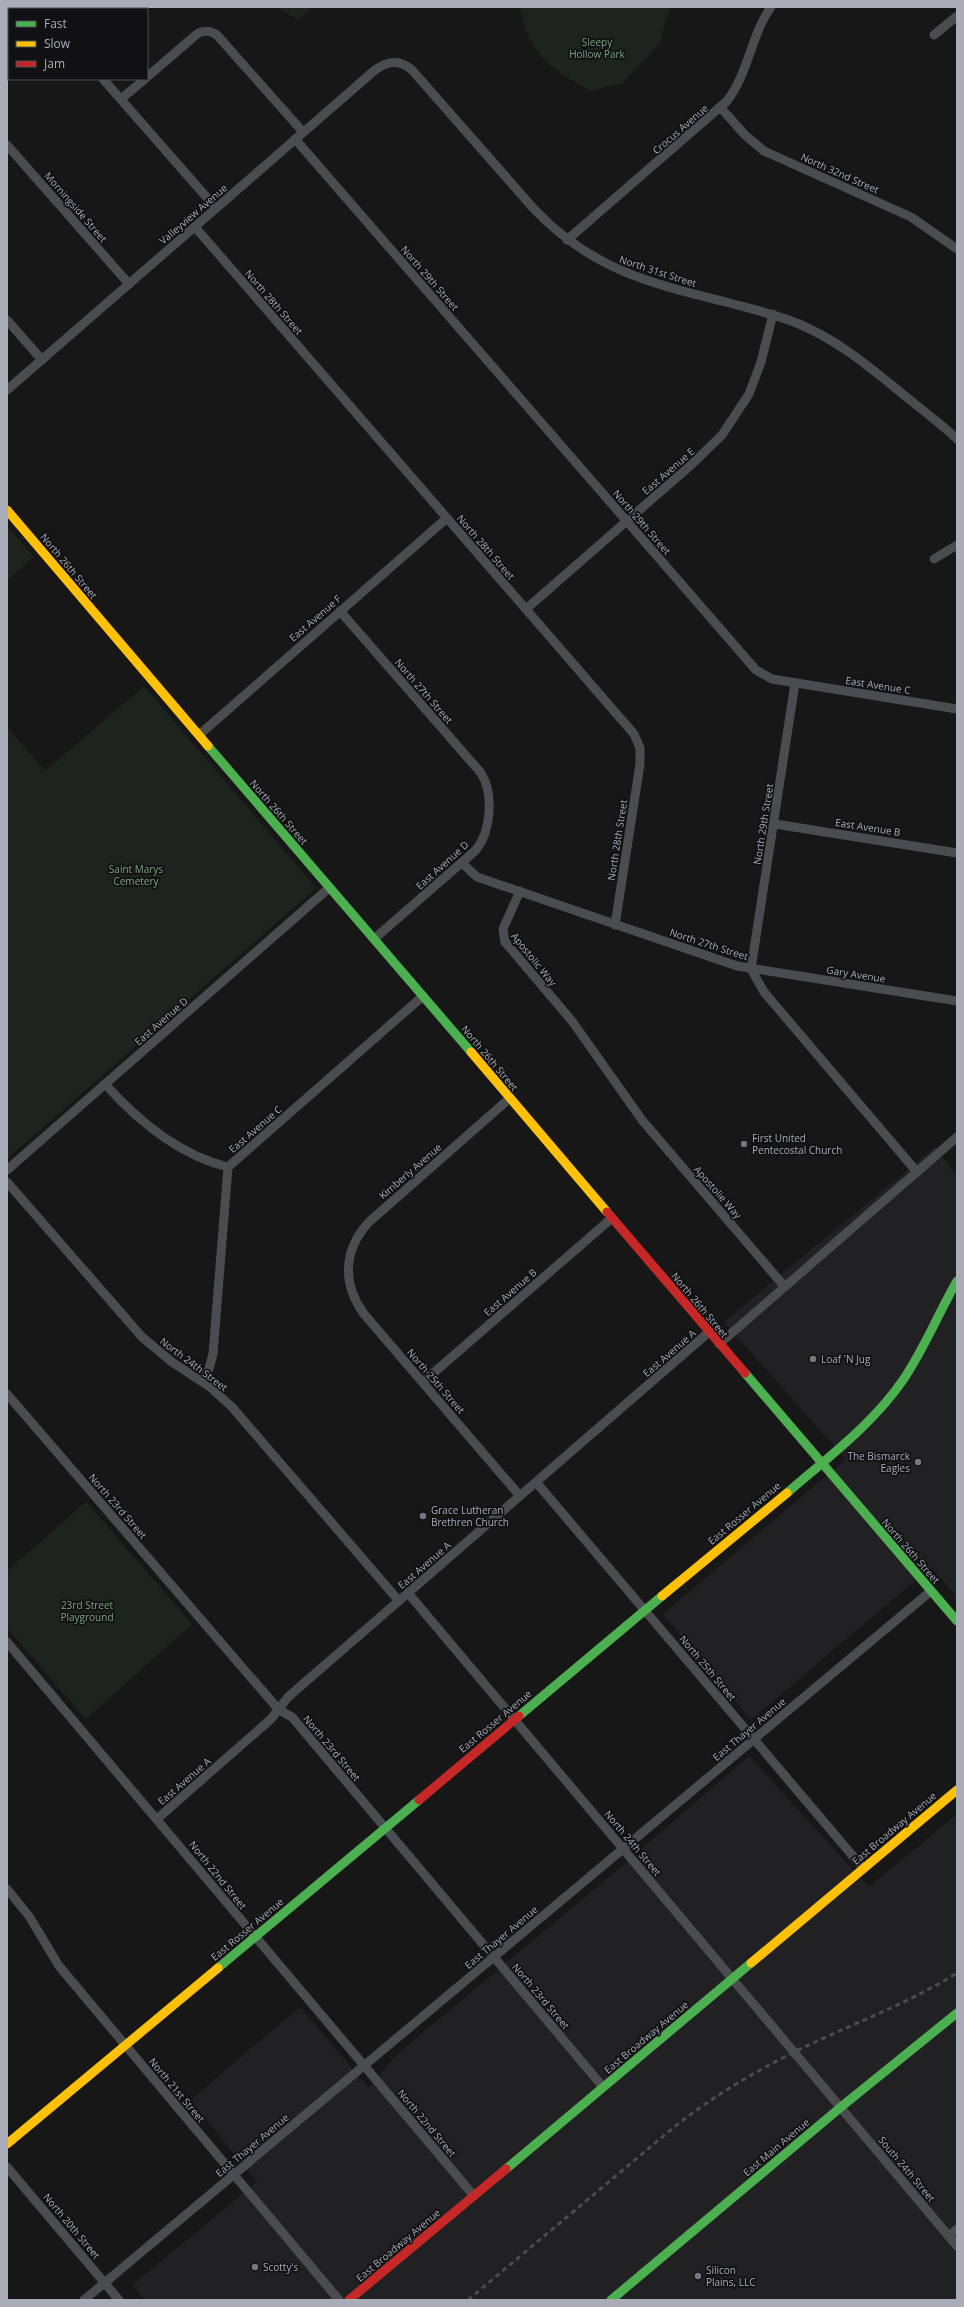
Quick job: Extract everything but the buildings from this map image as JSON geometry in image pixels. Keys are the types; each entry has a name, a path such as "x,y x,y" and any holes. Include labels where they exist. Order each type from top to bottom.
{"street":[{"name":"Crocus Avenue","path":"567,240 720,108 739,84 760,27 771,7"},
{"path":"934,35 957,16"},
{"path":"148,76 197,34 207,30 217,35 303,132"},
{"name":"Valleyview Avenue","path":"7,390 374,70 388,62 396,61"},
{"name":"North 31st Street","path":"396,61 412,70 534,209 567,240 602,263 635,277 773,314 812,330 846,349 957,439"},
{"path":"105,80 216,208"},
{"path":"121,99 144,80"},
{"name":"North 32nd Street","path":"720,108 745,135 764,151 911,217 957,249"},
{"name":"North 29th Street","path":"295,139 756,670 772,679 795,683 775,824 751,969"},
{"name":"Morningside Street","path":"7,145 129,284"},
{"name":"North 28th Street","path":"195,226 629,727 640,748 640,764 615,925"},
{"name":"East Avenue E","path":"526,609 701,457 732,422 755,379 773,314"},
{"path":"7,320 42,360"},
{"name":"North 26th Street","path":"7,510 957,1621"},
{"name":"East Avenue F","path":"199,735 447,518"},
{"path":"934,559 957,545"},
{"name":"North 27th Street","path":"340,611 481,774 488,788"},
{"name":"East Avenue C","path":"795,683 957,709"},
{"name":"East Avenue D","path":"374,940 476,850 485,836 489,806 488,788"},
{"name":"East Avenue B","path":"775,824 957,853"},
{"name":"North 27th Street","path":"462,863 477,877 737,966 751,969 764,992 917,1172"},
{"name":"East Avenue D","path":"7,1170 329,888"},
{"name":"Apostolic Way","path":"520,891 503,929 503,938 565,1014 635,1112"},
{"name":"Gary Avenue","path":"751,969 957,1001"},
{"name":"East Avenue C","path":"202,1381 209,1369 213,1354 228,1167 423,996"},
{"path":"105,1084 149,1127 189,1151 209,1161 228,1167"},
{"name":"Kimberly Avenue","path":"347,1274 350,1252 354,1241 369,1222 510,1098"},
{"name":"Apostolie Way","path":"635,1112 784,1286"},
{"path":"719,1344 957,1137"},
{"name":"North 24th Street","path":"7,1182 142,1337 172,1362 202,1381 232,1407 399,1601"},
{"name":"East Avenue B","path":"423,1382 612,1218"},
{"name":"North 25th Street","path":"347,1274 354,1297 361,1310 520,1496"},
{"name":"East Rosser Avenue","path":"7,2144 644,1610 822,1463 872,1418 892,1395 912,1366 957,1280"},
{"name":"East Avenue A","path":"158,1818 271,1719 288,1698 709,1332"},
{"name":"North 23rd Street","path":"7,1394 279,1710 292,1717 603,2087"},
{"name":"North 25th Street","path":"536,1482 863,1868"},
{"name":"East Thayer Avenue","path":"84,2300 931,1591"},
{"name":"North 24th Street","path":"408,1593 841,2107"},
{"name":"North 22nd Street","path":"7,1642 158,1818 255,1937 474,2196"},
{"name":"East Broadway Avenue","path":"349,2300 957,1790"},
{"name":"North 21st Street","path":"7,1889 29,1916 59,1966 339,2300"},
{"name":"East Main Avenue","path":"611,2300 841,2107 957,2013"},
{"name":"South 24th Street","path":"841,2107 957,2246"},
{"name":"North 20th Street","path":"7,2167 120,2300"},
{"path":"949,2236 957,2229"}],"shaded area":[{"path":"935,1147 957,1176 957,1597 931,1567 751,1720 663,1614 846,1459 724,1322"},
{"path":"749,1756 869,1887 957,1814 957,2300 145,2300 132,2285 257,2182 190,2100 300,2007 369,2088 397,2054 609,1877"}],"green space":[{"path":"277,7 312,7 298,20"},
{"name":"Sleepy Hollow Park","path":"520,7 671,7 666,17 660,43 621,84 590,91 564,75 544,58 529,37"},
{"path":"7,526 33,557 7,581"},
{"name":"Saint Marys Cemetery","path":"144,686 316,888 7,1159 7,727 45,771"},
{"name":"23rd Street Playground","path":"86,1502 192,1624 86,1719 7,1628 7,1571"}],"railway":[{"path":"468,2300 673,2128 706,2103 778,2060 905,2001 957,1973"}],"traffic: fast":[{"path":"208,746 471,1052"},
{"path":"787,1493 849,1440 891,1396 918,1356 957,1281"},
{"path":"745,1373 957,1621"},
{"path":"519,1716 662,1596"},
{"path":"218,1968 419,1800"},
{"path":"506,2169 751,1963"},
{"path":"611,2300 841,2107 957,2013"}],"traffic: slow":[{"path":"7,510 208,746"},
{"path":"471,1052 607,1212"},
{"path":"662,1596 787,1493"},
{"path":"751,1963 957,1790"},
{"path":"7,2144 218,1968"}],"traffic: jam":[{"path":"607,1212 745,1373"},
{"path":"419,1800 519,1716"},
{"path":"349,2300 506,2169"}],"place":[{"name":"First United Pentecostal Church","path":"744,1144"},
{"name":"Loaf 'N Jug","path":"813,1359"},
{"name":"The Bismarck Eagles","path":"918,1462"},
{"name":"Grace Lutheran Brethren Church","path":"423,1516"},
{"name":"Scotty's","path":"255,2267"},
{"name":"Silicon Plains, LLC","path":"698,2276"}]}
